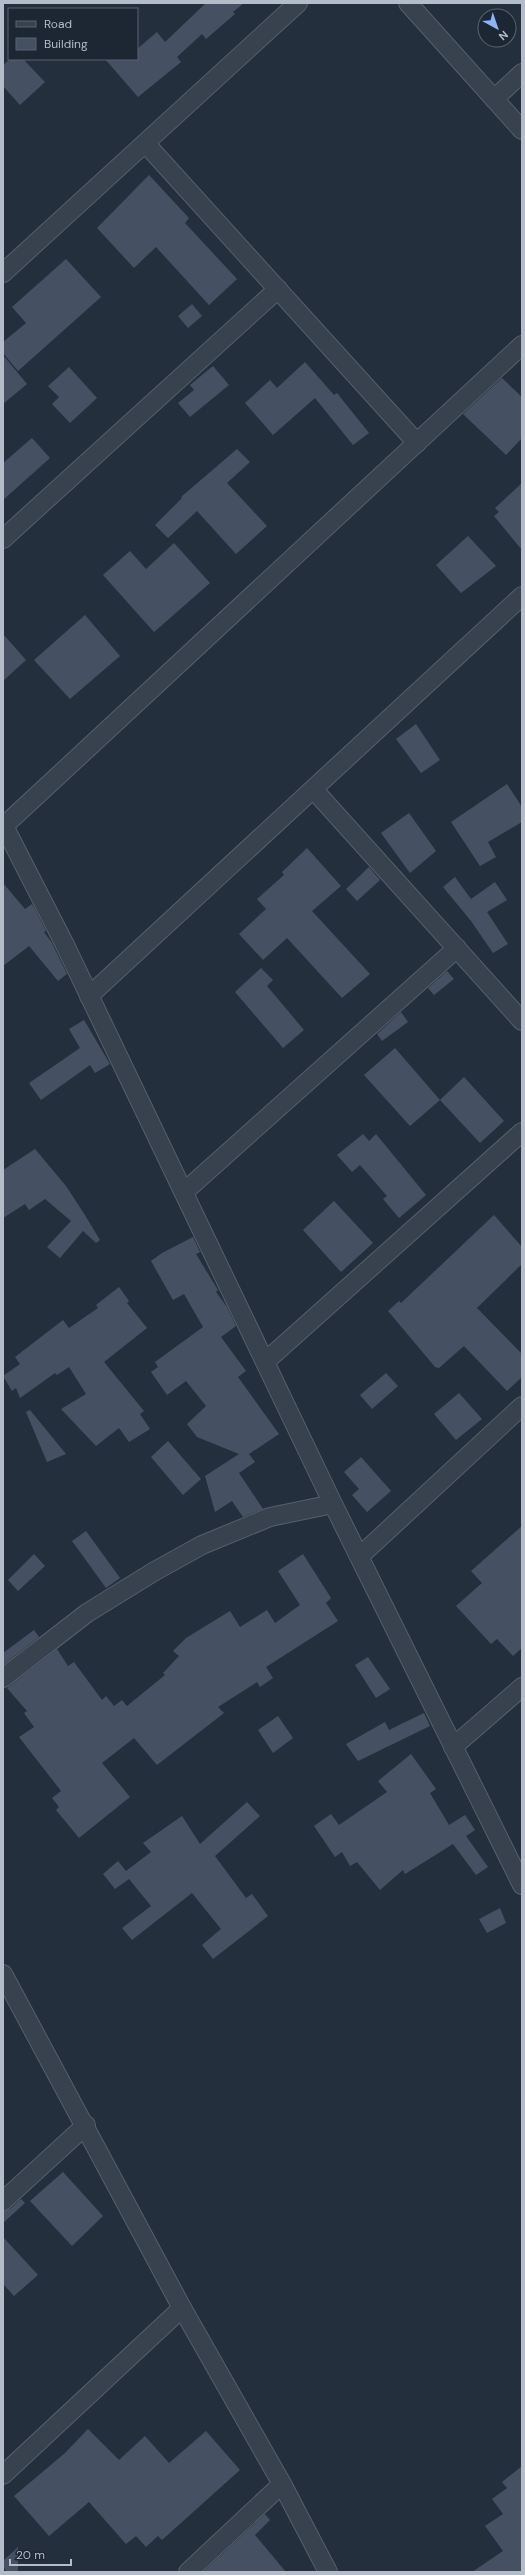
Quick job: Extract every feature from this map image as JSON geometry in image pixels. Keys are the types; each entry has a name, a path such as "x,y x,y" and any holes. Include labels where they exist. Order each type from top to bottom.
{"street":[{"path":"3,273 146,144 298,3"},
{"path":"408,3 522,130"},
{"path":"494,99 522,73"},
{"path":"146,144 417,443"},
{"path":"3,539 278,289"},
{"path":"522,345 4,825 89,996 266,1361 333,1504 522,1885"},
{"path":"89,996 314,790 522,596"},
{"path":"314,790 522,1021"},
{"path":"184,1192 457,948"},
{"path":"266,1361 522,1132"},
{"path":"360,1556 522,1406"},
{"path":"3,1678 88,1613 155,1571 202,1546 270,1517 333,1504"},
{"path":"453,1747 522,1687"},
{"path":"3,1974 86,2125 182,2308 282,2484 328,2572"},
{"path":"3,2201 86,2125"},
{"path":"3,2474 182,2308"},
{"path":"188,2572 282,2484"}],"building":[{"path":"206,3 244,3 233,12 235,14 206,39 202,34 177,57 181,62 138,97 106,60 138,60 138,48 157,32 165,42"},
{"path":"9,60 24,60 45,82 20,105 3,86 3,65"},
{"path":"149,175 189,218 185,223 237,279 209,305 156,247 134,268 97,228"},
{"path":"66,259 101,297 18,371 3,353 3,342 26,323 12,307"},
{"path":"192,304 202,316 188,328 178,316"},
{"path":"3,355 27,384 3,404"},
{"path":"305,362 334,395 337,393 369,433 353,445 315,398 273,435 245,403 270,380 277,388"},
{"path":"213,366 229,385 190,417 178,403 194,390 190,385"},
{"path":"69,367 97,398 70,423 52,404 59,397 48,386"},
{"path":"502,378 522,397 522,438 506,455 463,414"},
{"path":"32,438 50,458 3,500 3,463"},
{"path":"237,449 250,462 227,483 267,526 236,554 197,511 168,538 155,525 182,498 181,497"},
{"path":"522,483 522,550 494,516 499,512 495,508"},
{"path":"468,536 496,566 461,593 436,565"},
{"path":"174,543 210,583 154,632 103,575 130,551 146,569"},
{"path":"85,615 120,656 70,699 34,660"},
{"path":"3,634 26,660 3,681"},
{"path":"416,724 440,760 421,773 396,739"},
{"path":"507,784 522,807 522,822 488,842 496,857 480,866 451,822"},
{"path":"409,813 436,851 410,873 381,833"},
{"path":"307,848 341,886 312,911 370,974 342,998 287,938 263,960 239,934 266,909 257,899 284,875 282,872"},
{"path":"369,867 380,880 357,901 346,889"},
{"path":"455,877 471,899 495,882 507,900 487,912 508,944 493,953 471,921 443,887"},
{"path":"3,883 25,909 32,904 34,907 46,931 44,932 52,943 67,974 58,981 29,946 3,966"},
{"path":"261,968 273,980 267,986 304,1030 283,1048 235,992"},
{"path":"447,971 454,979 434,995 428,988"},
{"path":"401,1012 408,1022 382,1041 377,1034"},
{"path":"84,1020 110,1064 95,1073 90,1065 41,1100 29,1083 80,1048 69,1029"},
{"path":"395,1048 440,1100 410,1126 364,1075"},
{"path":"464,1077 504,1121 480,1143 440,1100"},
{"path":"363,1134 369,1141 376,1134 426,1195 399,1218 383,1199 387,1196 360,1165 352,1172 337,1155"},
{"path":"35,1149 66,1186 83,1212 100,1240 96,1243 83,1231 60,1258 47,1247 71,1221 45,1199 29,1210 25,1204 3,1218 3,1170"},
{"path":"334,1201 373,1243 341,1272 303,1230"},
{"path":"494,1215 522,1247 522,1264 477,1308 522,1354 522,1377 507,1391 464,1346 439,1368 435,1367 388,1311 399,1301 401,1303"},
{"path":"193,1237 200,1252 196,1254 218,1290 216,1292 227,1307 236,1326 221,1337 246,1371 238,1377 279,1434 249,1454 255,1462 239,1473 263,1509 243,1517 232,1501 215,1512 205,1476 239,1454 197,1437 187,1424 206,1406 186,1381 167,1395 151,1372 158,1367 155,1362 203,1327 184,1294 173,1300 151,1261 162,1253"},
{"path":"119,1287 129,1301 127,1303 147,1328 104,1362 144,1411 140,1414 150,1429 129,1442 119,1428 96,1446 61,1409 86,1394 69,1367 57,1375 55,1373 20,1398 16,1388 12,1391 3,1376 20,1364 15,1357 63,1320 69,1328 98,1308 96,1305"},
{"path":"386,1373 398,1386 372,1409 360,1395"},
{"path":"459,1393 482,1419 456,1440 434,1414"},
{"path":"30,1410 66,1454 47,1462 26,1412"},
{"path":"168,1441 201,1479 183,1495 151,1457"},
{"path":"361,1457 391,1491 367,1512 352,1495 359,1489 344,1472"},
{"path":"522,1526 522,1648 513,1656 497,1639 491,1644 456,1606 482,1583 471,1571"},
{"path":"86,1531 120,1578 106,1588 72,1541"},
{"path":"34,1554 45,1566 18,1591 8,1580"},
{"path":"303,1554 331,1598 326,1603 338,1621 266,1667 273,1678 260,1687 257,1682 218,1707 224,1713 157,1765 134,1738 102,1763 130,1797 79,1838 56,1810 59,1807 52,1798 61,1791 19,1737 34,1727 24,1713 27,1711 7,1688 57,1649 68,1666 74,1662 102,1700 106,1696 114,1706 122,1700 127,1706 165,1675 163,1673 179,1656 173,1651 186,1638 230,1611 240,1627 267,1610 275,1623 300,1605 278,1571"},
{"path":"34,1630 39,1637 3,1665 3,1653"},
{"path":"368,1657 390,1689 376,1698 355,1665"},
{"path":"424,1713 430,1726 358,1761 346,1744 385,1722 389,1730"},
{"path":"278,1716 293,1738 273,1753 258,1730"},
{"path":"411,1754 436,1789 430,1793 449,1825 465,1815 475,1830 466,1836 488,1867 476,1875 453,1844 405,1874 403,1870 380,1890 357,1862 350,1866 342,1852 335,1857 314,1826 331,1814 339,1825 387,1792 378,1781"},
{"path":"247,1802 260,1816 215,1856 246,1898 252,1894 268,1916 213,1959 202,1945 221,1929 192,1893 132,1940 122,1928 151,1906 129,1879 115,1889 103,1874 118,1861 126,1871 151,1852 143,1843 182,1816 200,1844"},
{"path":"500,1908 506,1923 487,1933 479,1919"},
{"path":"63,2172 103,2216 72,2246 30,2201"},
{"path":"21,2199 25,2203 3,2223 3,2211 10,2209"},
{"path":"3,2237 38,2275 14,2296 3,2284"},
{"path":"88,2429 119,2460 145,2436 169,2463 206,2431 240,2470 162,2540 158,2536 146,2547 136,2536 126,2544 89,2502 49,2536 14,2496 65,2453"},
{"path":"522,2466 522,2572 472,2572 503,2551 485,2526 503,2514 492,2499 507,2488 502,2482"},
{"path":"265,2514 270,2520 255,2535 286,2572 203,2572"},
{"path":"18,2547 18,2572 7,2572 3,2567 3,2561"}]}
